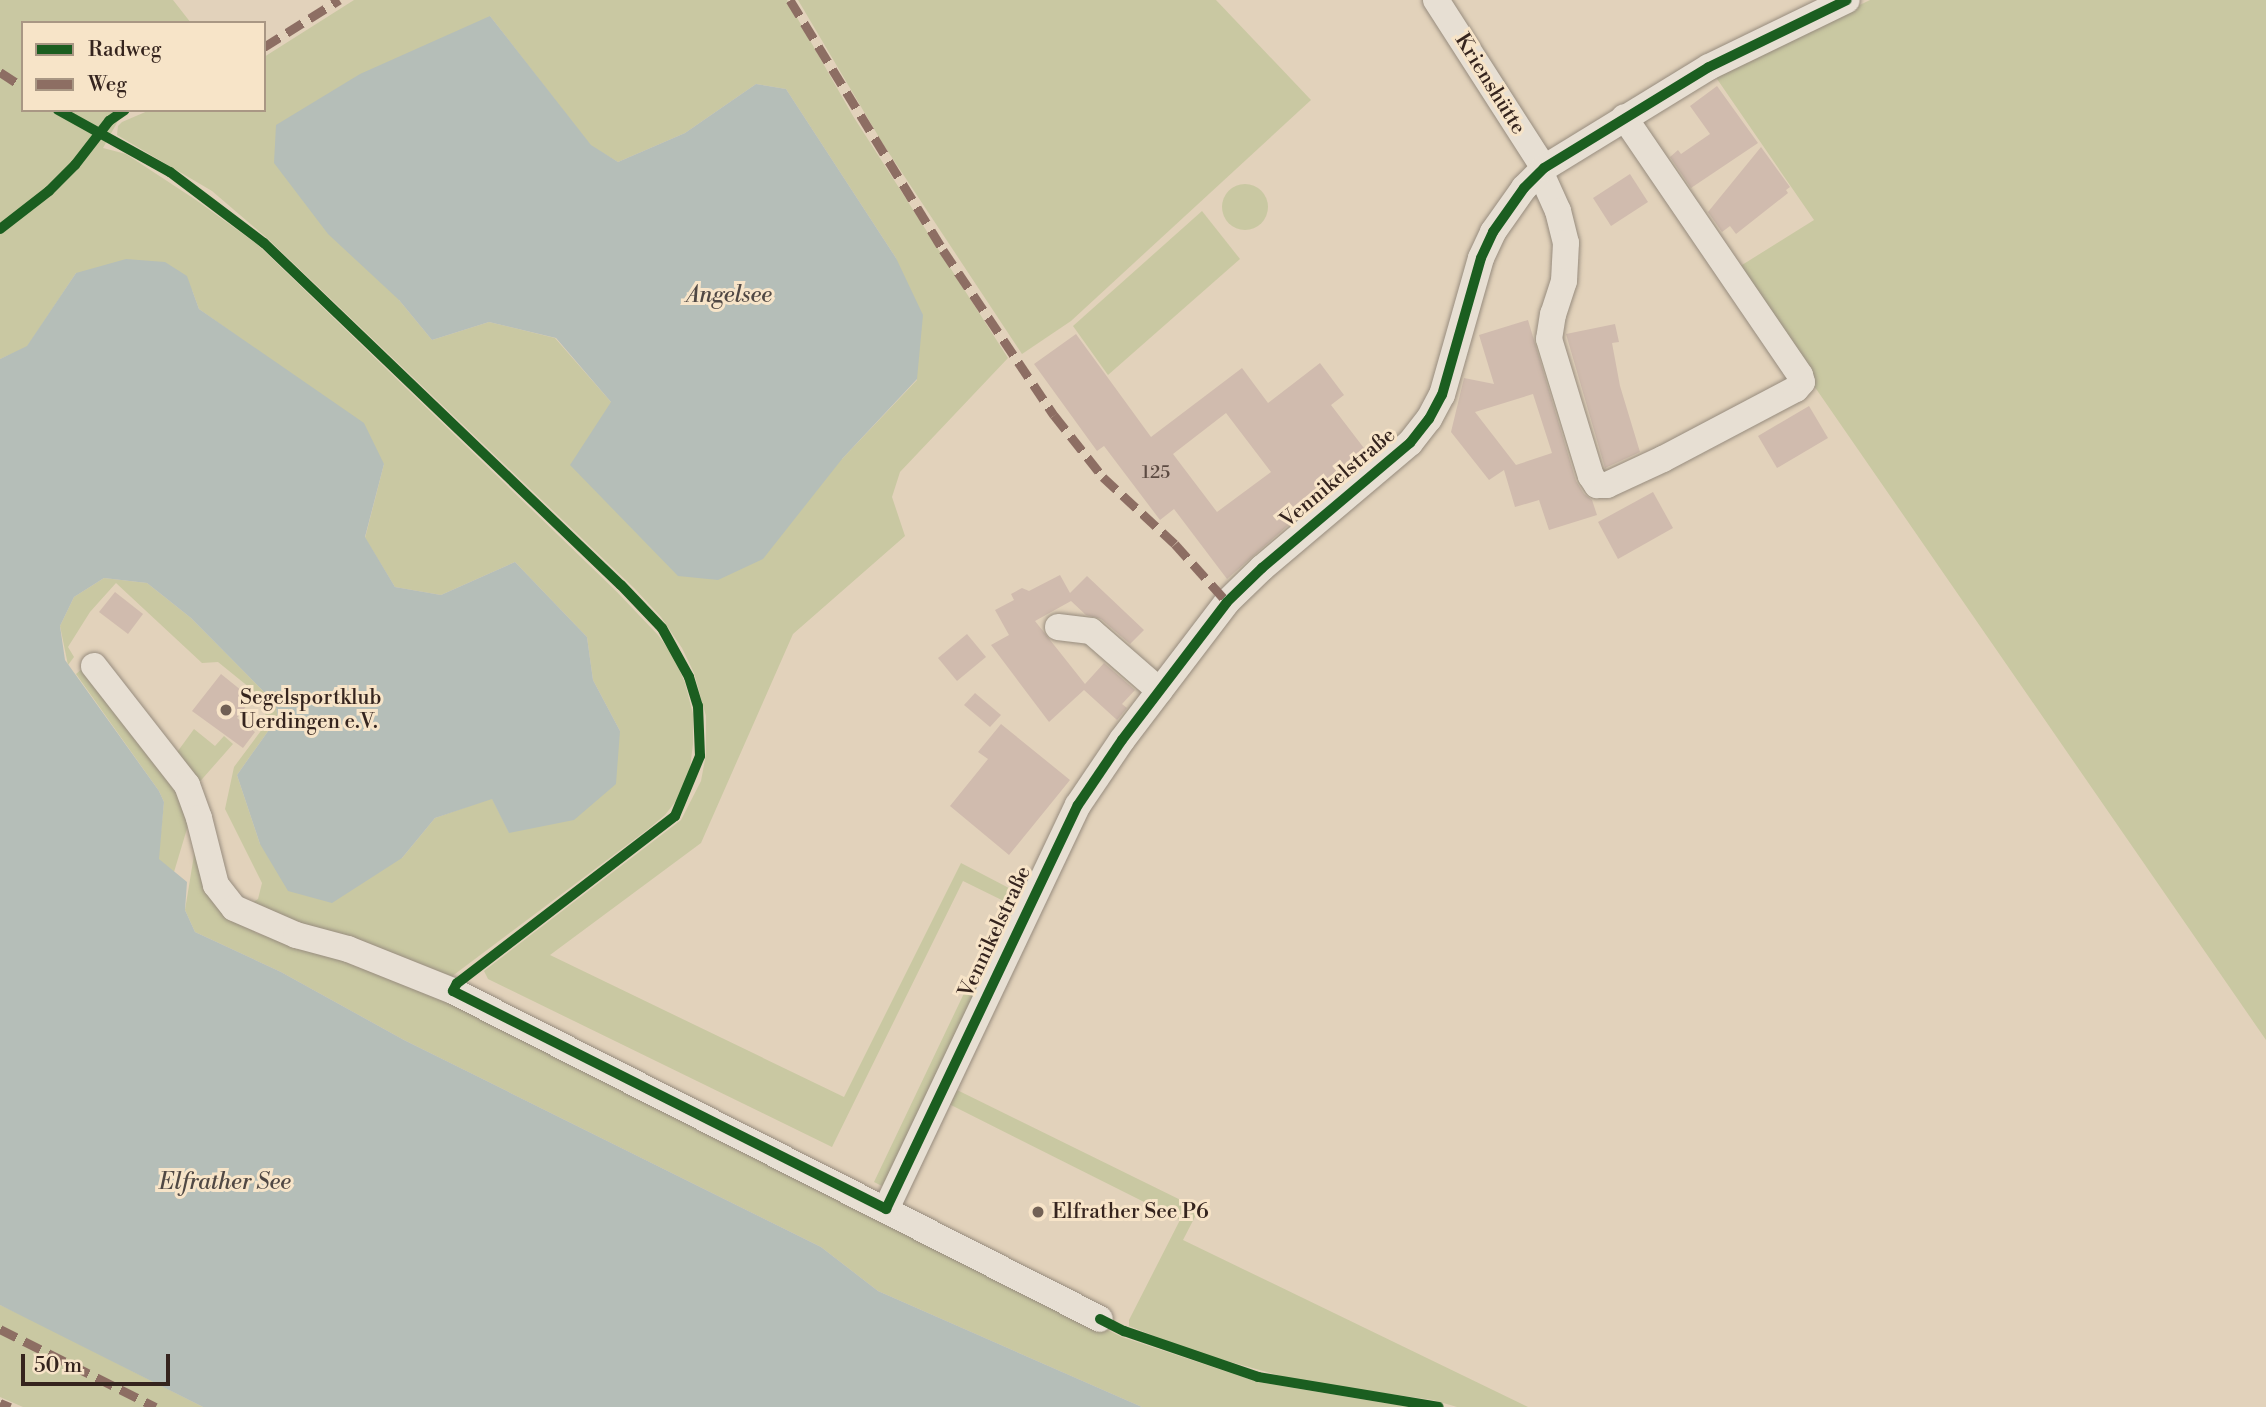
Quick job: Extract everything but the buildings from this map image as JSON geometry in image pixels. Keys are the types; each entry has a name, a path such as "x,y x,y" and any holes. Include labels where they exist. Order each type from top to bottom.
{"street":[{"name":"Krienshütte","path":"1436,0 1542,170 1558,211 1567,261 1549,339 1591,476 1597,485 1607,485 1663,460 1796,389 1802,382 1800,374 1624,117"},
{"name":"Vennikelstraße","path":"886,1209 1078,805 1227,603 1262,568 1410,443 1429,419 1441,395 1481,258 1507,210 1542,170 1624,117 1709,67 1847,0"},
{"path":"1058,627 1091,631 1160,691"},
{"path":"94,666 187,785 199,818 216,884 234,908 296,935 348,949 453,991 1100,1319"}],"green space":[{"path":"0,0 173,0 189,21 21,21 21,112 123,112 103,148 126,154 258,245 617,592 658,635 674,657 685,683 693,714 693,744 689,776 682,793 665,815 647,830 451,977 336,940 253,902 258,899 262,883 225,809 234,767 263,728 266,717 261,698 218,662 202,663 116,583 90,612 68,647 74,657 68,665 60,626 74,597 104,578 147,583 191,618 275,703 278,717 237,775 260,844 402,858 435,818 492,798 509,832 620,731 593,680 587,637 515,562 441,595 395,587 365,538 384,464 244,341 199,309 192,290 76,273 27,347 0,359"},
{"path":"354,0 787,0 853,116 1008,358 900,472 892,497 905,536 793,634 701,843 550,955 844,1097 961,863 1024,896 1018,908 963,881 832,1147 488,979 484,971 681,820 701,781 706,754 706,716 694,673 682,648 661,617 634,588 268,239 212,191 117,135 118,126 145,112 266,112 266,56","holes":["490,16 591,146 618,162 685,133 756,84 786,89 896,258 917,380 842,459 611,402 555,338 489,322 432,340 399,300"]},
{"path":"798,0 1216,0 1311,100 1071,321 1022,354 883,144"},
{"path":"1870,0 2266,0 2266,1040 1734,270 1814,220 1715,76"},
{"path":"1245,184 1261,191 1268,207 1261,223 1245,230 1229,223 1222,207 1229,191"},
{"path":"1202,211 1240,259 1108,375 1073,326"},
{"path":"83,668 166,769 189,822 174,872 158,860 164,802 159,791 76,674"},
{"path":"194,729 215,746 224,736 233,744 196,786 175,755"},
{"path":"195,849 256,933 378,970 433,995 1122,1337 1258,1382 1409,1407 1142,1407 878,1291 821,1247 404,1040 281,972 195,932 185,910"},
{"path":"989,941 1001,946 886,1188 874,1182"},
{"path":"953,1088 1199,1209 1183,1240 1528,1407 1457,1407 1433,1400 1299,1381 1195,1352 1129,1326 1129,1320 1180,1220 947,1103"},
{"path":"0,1305 203,1407 23,1407 0,1397"}],"water":[{"name":"Angelsee","path":"490,16 591,145 618,162 685,133 756,84 786,89 896,258 923,315 917,379 842,459 763,559 718,580 678,576 570,465 611,402 556,338 489,322 432,340 399,300 328,234 274,163 276,125 360,74"},
{"name":"Elfrather See","path":"126,259 165,262 187,276 199,309 364,423 384,464 365,537 395,587 441,595 515,562 587,637 593,680 620,731 616,784 574,820 509,833 492,799 435,818 402,858 332,903 288,891 260,844 237,775 278,717 275,703 191,618 147,583 104,578 74,597 60,626 65,660 159,791 164,802 159,859 187,882 185,910 195,932 281,972 404,1040 821,1247 878,1291 1142,1407 203,1407 0,1305 0,359 27,346 76,273"}],"marked path":[{"path":"266,46 339,0"},
{"path":"790,0 943,250 1054,415 1103,477 1175,544 1227,602"},
{"path":"0,72 21,86"},
{"path":"0,1329 156,1407"},
{"path":"0,1403 10,1407"}],"cycle path":[{"path":"62,112 170,172 264,243 621,585 662,628 689,677 698,706 700,756 675,816 457,983 453,991 886,1209 1078,805 1122,740 1227,602 1262,568 1410,443 1429,419 1442,395 1481,258 1493,232 1524,188 1544,168 1709,67 1847,0"},
{"path":"0,229 49,191 75,165 109,121 122,112"},
{"path":"1100,1319 1124,1331 1258,1377 1439,1407"}],"place":[{"name":"Segelsportklub Uerdingen e.V.","path":"226,710"},
{"name":"Elfrather See P6","path":"1038,1212"}]}
